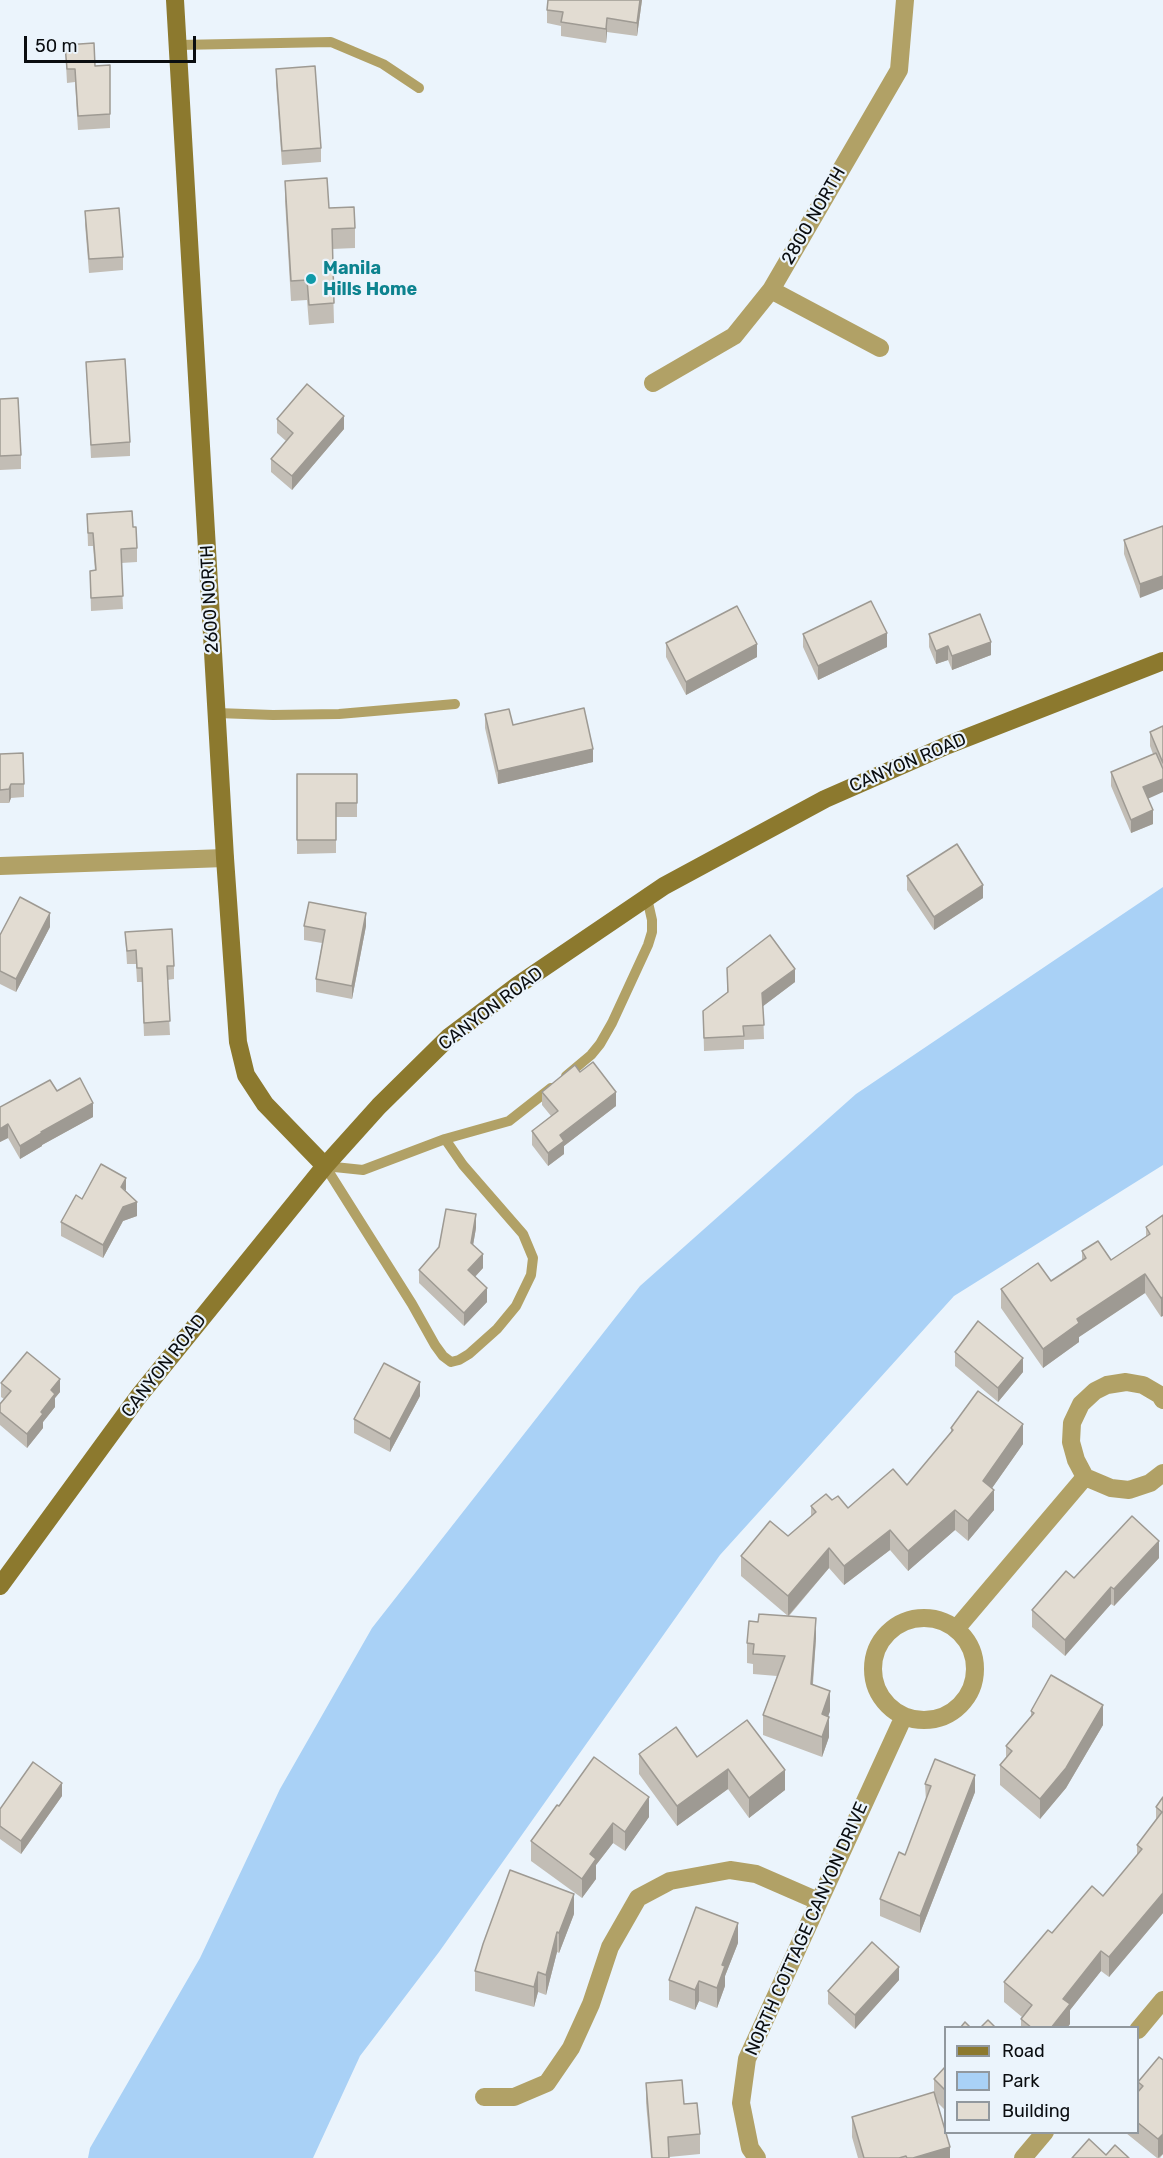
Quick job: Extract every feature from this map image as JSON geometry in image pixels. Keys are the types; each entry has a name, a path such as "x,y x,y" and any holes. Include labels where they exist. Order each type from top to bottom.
{"main road":[{"name":"2600 NORTH","path":"175,0 225,858 238,1042 246,1075 265,1104 325,1166"},
{"name":"CANYON ROAD","path":"0,1586 138,1397 325,1166 379,1106 449,1037 518,985 664,886 825,799 948,745 1163,661"}],"street":[{"name":"2800 NORTH","path":"653,382 734,336 771,290 899,70 905,0"},
{"path":"771,290 880,348"},
{"path":"0,866 225,858"},
{"path":"1162,1396 1143,1385 1126,1382 1107,1385 1095,1391 1081,1404 1072,1423 1071,1442 1076,1460 1085,1477 1111,1488 1130,1490 1150,1484 1163,1473"},
{"path":"956,1629 1085,1477"},
{"path":"924,1617 941,1620 956,1629 967,1641 973,1656 975,1672 971,1688 963,1702 951,1712 936,1719 920,1720 904,1716 889,1707 879,1693 873,1676 874,1659 880,1642 891,1629 907,1620 924,1617"},
{"name":"NORTH COTTAGE CANYON DRIVE","path":"754,2153 741,2103 747,2059 904,1716"},
{"path":"484,2097 514,2097 547,2083 571,2048 591,2004 609,1947 638,1898 670,1881 730,1869 756,1874 818,1901"},
{"path":"1139,2028 1163,2000"},
{"path":"1023,2158 1044,2134"}],"lane":[{"path":"178,45 331,42 383,64 419,88"},
{"path":"217,713 339,714 455,704"},
{"path":"325,1166 363,1170 509,1120 591,1055 612,1023 648,945 652,932 652,920 647,898"},
{"path":"325,1166 442,1356 451,1362 469,1354 497,1329 516,1306 531,1275 533,1258 523,1234 463,1165 446,1140"}],"green space":[{"path":"1163,887 1163,1165 954,1296 720,1555 439,1952 360,2056 313,2158 88,2158 90,2148 200,1958 280,1789 372,1628 640,1286 856,1094"}],"building":[{"path":"548,0 640,0 637,23 607,18 606,29 561,22 563,12 547,10"},
{"path":"94,43 95,66 110,65 110,114 78,116 75,69 67,69 65,45"},
{"path":"315,66 321,148 282,151 276,69"},
{"name":"Manila Hills Home","path":"327,178 329,208 354,207 355,228 332,229 334,303 309,305 307,280 291,281 285,181"},
{"path":"119,208 123,257 89,259 85,211"},
{"path":"125,359 130,442 91,445 86,362"},
{"path":"307,384 344,416 292,476 271,459 293,433 277,419"},
{"path":"18,398 21,455 0,456 0,399"},
{"path":"132,511 133,527 136,527 137,548 121,549 123,596 91,598 90,571 96,570 93,533 88,533 87,514"},
{"path":"1163,526 1163,576 1140,584 1124,540"},
{"path":"871,601 887,633 818,666 803,634"},
{"path":"737,606 757,644 686,682 666,643"},
{"path":"980,614 991,642 952,656 948,646 936,651 929,634"},
{"path":"584,708 593,749 498,771 485,714 509,709 513,725"},
{"path":"1163,726 1163,763 1150,732"},
{"path":"23,753 24,784 11,784 9,789 0,790 0,754"},
{"path":"1156,753 1163,769 1163,779 1143,787 1153,810 1131,820 1111,772"},
{"path":"297,774 357,774 357,803 336,803 336,840 297,840"},
{"path":"957,844 983,885 934,917 907,876"},
{"path":"20,897 50,913 16,979 0,971 0,935"},
{"path":"309,902 366,913 352,986 316,979 325,930 304,926"},
{"path":"172,929 174,966 167,966 170,1021 144,1023 142,968 137,968 136,950 127,951 125,932"},
{"path":"770,935 795,969 762,993 764,1025 743,1026 744,1036 704,1038 703,1011 728,992 727,968"},
{"path":"593,1062 616,1092 560,1135 564,1141 548,1153 532,1131 558,1111 542,1092 575,1065 580,1072"},
{"path":"80,1078 93,1103 20,1146 8,1124 0,1129 0,1107 50,1080 57,1091"},
{"path":"101,1164 126,1178 121,1187 137,1202 123,1207 103,1245 61,1222 76,1195 82,1199"},
{"path":"446,1209 476,1214 471,1243 483,1254 468,1270 487,1288 464,1313 419,1270 439,1247"},
{"path":"1163,1215 1163,1297 1161,1298 1145,1274 1077,1319 1079,1323 1043,1349 1001,1289 1038,1263 1051,1281 1086,1258 1082,1251 1098,1241 1111,1260 1150,1234 1146,1227"},
{"path":"978,1321 1023,1358 998,1388 955,1352"},
{"path":"27,1352 60,1379 51,1390 55,1394 41,1412 43,1414 27,1434 0,1412 0,1404 11,1391 1,1383"},
{"path":"384,1363 420,1382 390,1439 354,1419"},
{"path":"978,1391 1023,1424 983,1481 994,1490 968,1521 955,1510 908,1551 890,1530 844,1566 829,1548 788,1596 741,1556 770,1521 788,1536 816,1512 811,1506 826,1494 832,1500 838,1496 848,1508 893,1469 907,1485 953,1430 951,1428"},
{"path":"1132,1516 1159,1541 1114,1589 1111,1587 1065,1640 1032,1610 1066,1571 1074,1578"},
{"path":"759,1614 816,1618 811,1684 830,1691 822,1714 829,1717 822,1737 763,1715 785,1656 753,1654 754,1644 747,1643 749,1621 758,1622"},
{"path":"1051,1675 1103,1705 1066,1768 1040,1799 1000,1765 1012,1751 1006,1746 1034,1713 1031,1711"},
{"path":"747,1720 785,1770 749,1798 728,1769 677,1806 639,1754 676,1727 697,1757"},
{"path":"594,1757 649,1797 625,1832 613,1823 590,1854 596,1859 582,1879 531,1841"},
{"path":"935,1759 975,1775 920,1916 880,1899 899,1852 905,1855 931,1786 925,1784"},
{"path":"33,1762 62,1783 21,1841 0,1826 0,1809"},
{"path":"1163,1797 1163,1893 1109,1957 1101,1951 1063,1999 1070,2004 1053,2026 1030,2026 1021,2019 1032,2005 1004,1982 1048,1930 1052,1933 1092,1886 1103,1896 1142,1849 1137,1845 1162,1812 1156,1807"},
{"path":"510,1870 574,1894 559,1933 557,1932 546,1975 538,1972 534,1987 475,1971"},
{"path":"696,1907 738,1923 722,1965 725,1966 717,1988 699,1981 695,1990 669,1980"},
{"path":"872,1942 899,1967 855,2015 828,1991"},
{"path":"988,2020 994,2026 982,2026"},
{"path":"1159,2057 1163,2060 1163,2134 1158,2139 1139,2124 1139,2091 1143,2086 1139,2081"},
{"path":"944,2068 944,2089 934,2079"},
{"path":"682,2080 684,2104 697,2103 700,2134 668,2137 669,2158 652,2158 646,2083"},
{"path":"934,2092 944,2134 946,2134 950,2147 913,2158 906,2156 864,2158 852,2117"},
{"path":"1089,2139 1106,2155 1115,2145 1129,2158 1072,2158"}],"place":[{"name":"Manila Hills Home","path":"311,279"}]}
